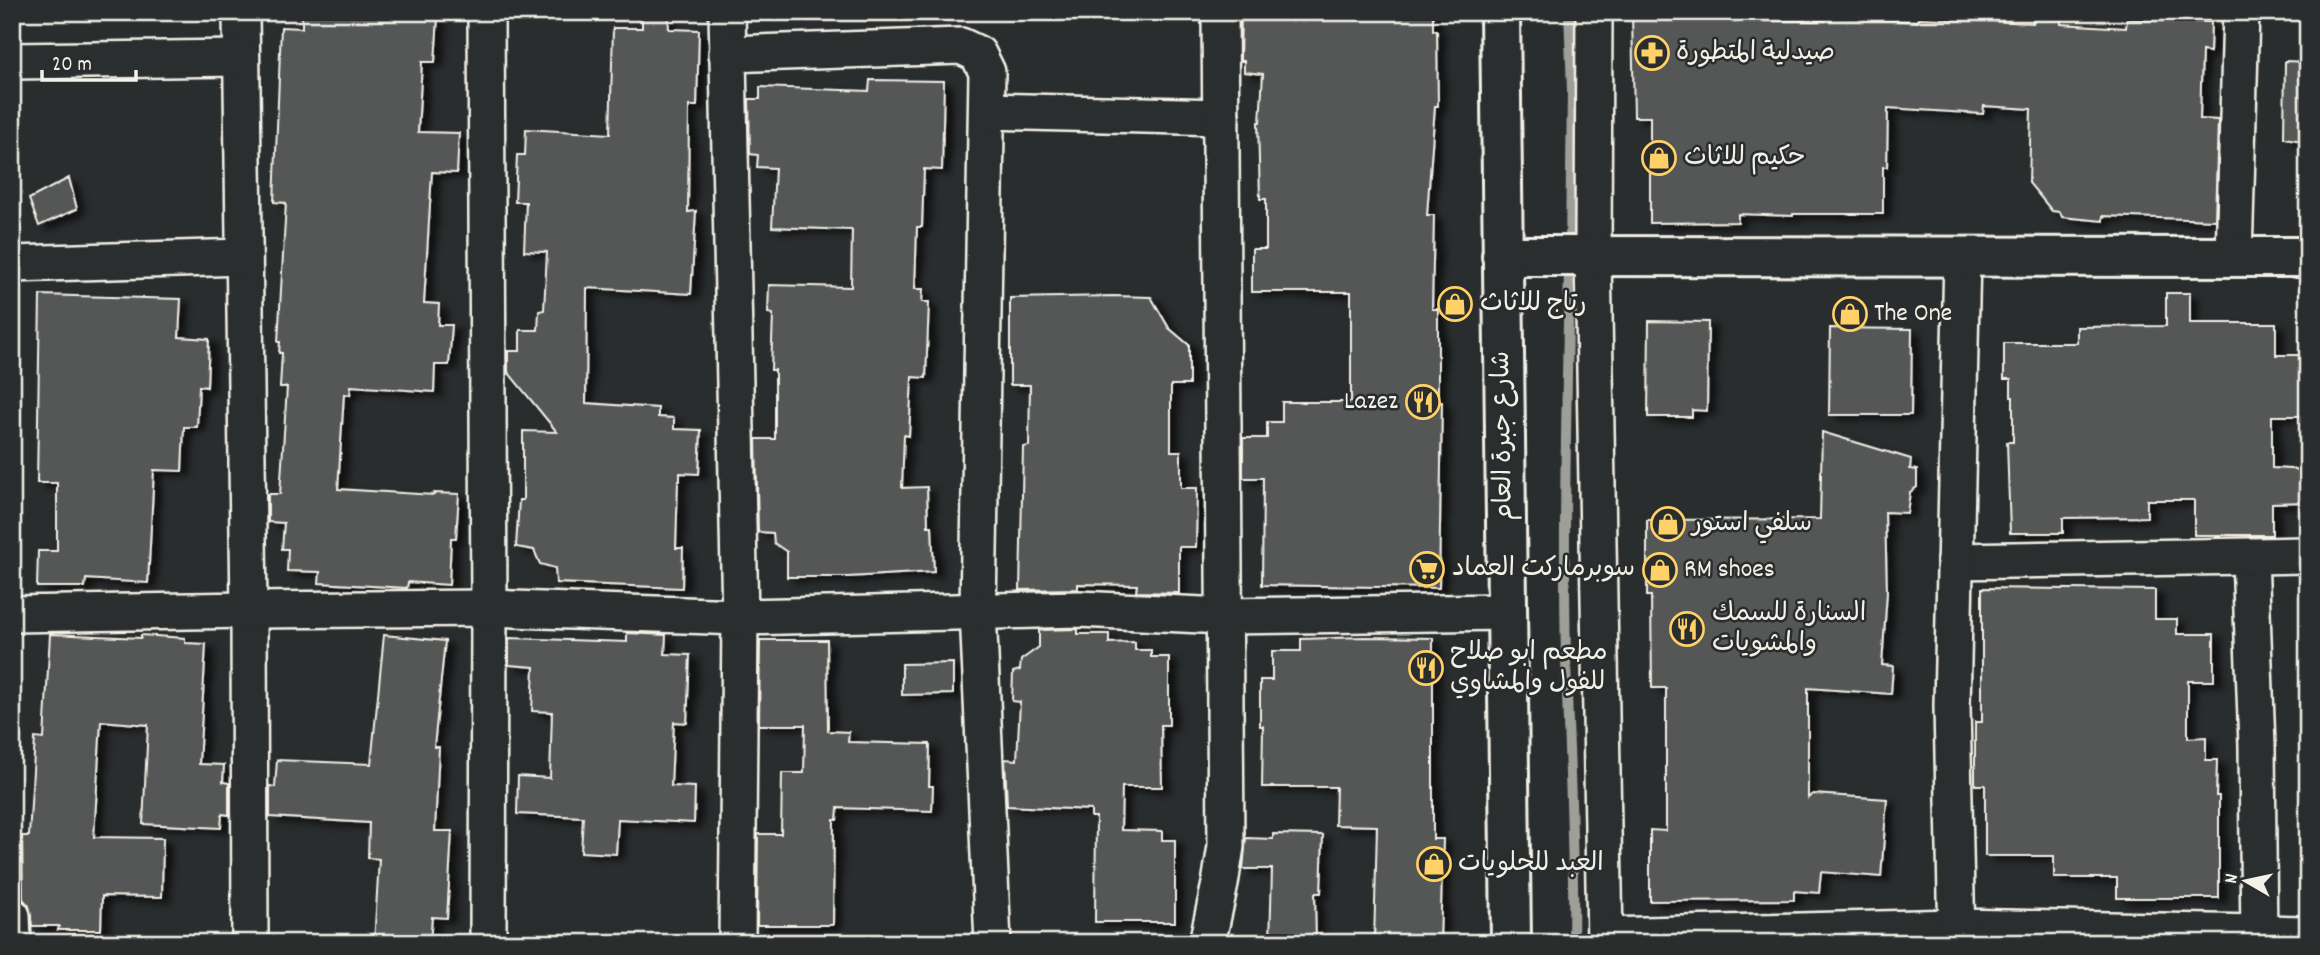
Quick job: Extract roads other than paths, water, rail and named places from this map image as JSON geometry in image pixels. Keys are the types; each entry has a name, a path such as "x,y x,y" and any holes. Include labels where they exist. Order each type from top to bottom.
{"main road":[{"name":"شارع جبرة العام","path":"1500,12 1511,943"},
{"path":"1502,256 2308,257"}],"street":[{"path":"241,12 249,610 250,943"},
{"path":"486,12 488,943"},
{"path":"727,12 740,617 737,943"},
{"path":"1207,943 1226,846 1220,12"},
{"path":"1594,12 1593,256 1605,939 1957,935 2259,938 2308,934"},
{"path":"2234,257 2241,12"},
{"path":"727,54 961,46 978,54 987,72 978,611 993,943"},
{"path":"12,61 241,58"},
{"path":"987,111 1221,117"},
{"path":"1957,935 1952,706 1962,256"},
{"path":"12,264 244,257"},
{"path":"1955,561 2308,555"},
{"path":"2250,557 2257,746 2259,938"},
{"path":"12,614 489,608 740,617 1079,609 1223,616 1506,612"},
{"path":"12,916 13,943"}],"waterway":[{"path":"1569,12 1572,90 1570,249"},
{"path":"1569,265 1565,608 1573,943"}],"place":[{"name":"صيدلية المتطورة","path":"1652,53"},
{"name":"حكيم للاثاث","path":"1659,158"},
{"name":"رتاج للاثاث","path":"1455,304"},
{"name":"The One","path":"1850,314"},
{"name":"Lazez","path":"1423,402"},
{"name":"سلفي استور","path":"1668,524"},
{"name":"سوبرماركت العماد","path":"1427,569"},
{"name":"RM shoes","path":"1660,570"},
{"name":"السنارة للسمك والمشويات","path":"1687,629"},
{"name":"مطعم ابو صلاح للفول والمشاوي","path":"1426,668"},
{"name":"العبد للحلويات","path":"1434,864"}]}
